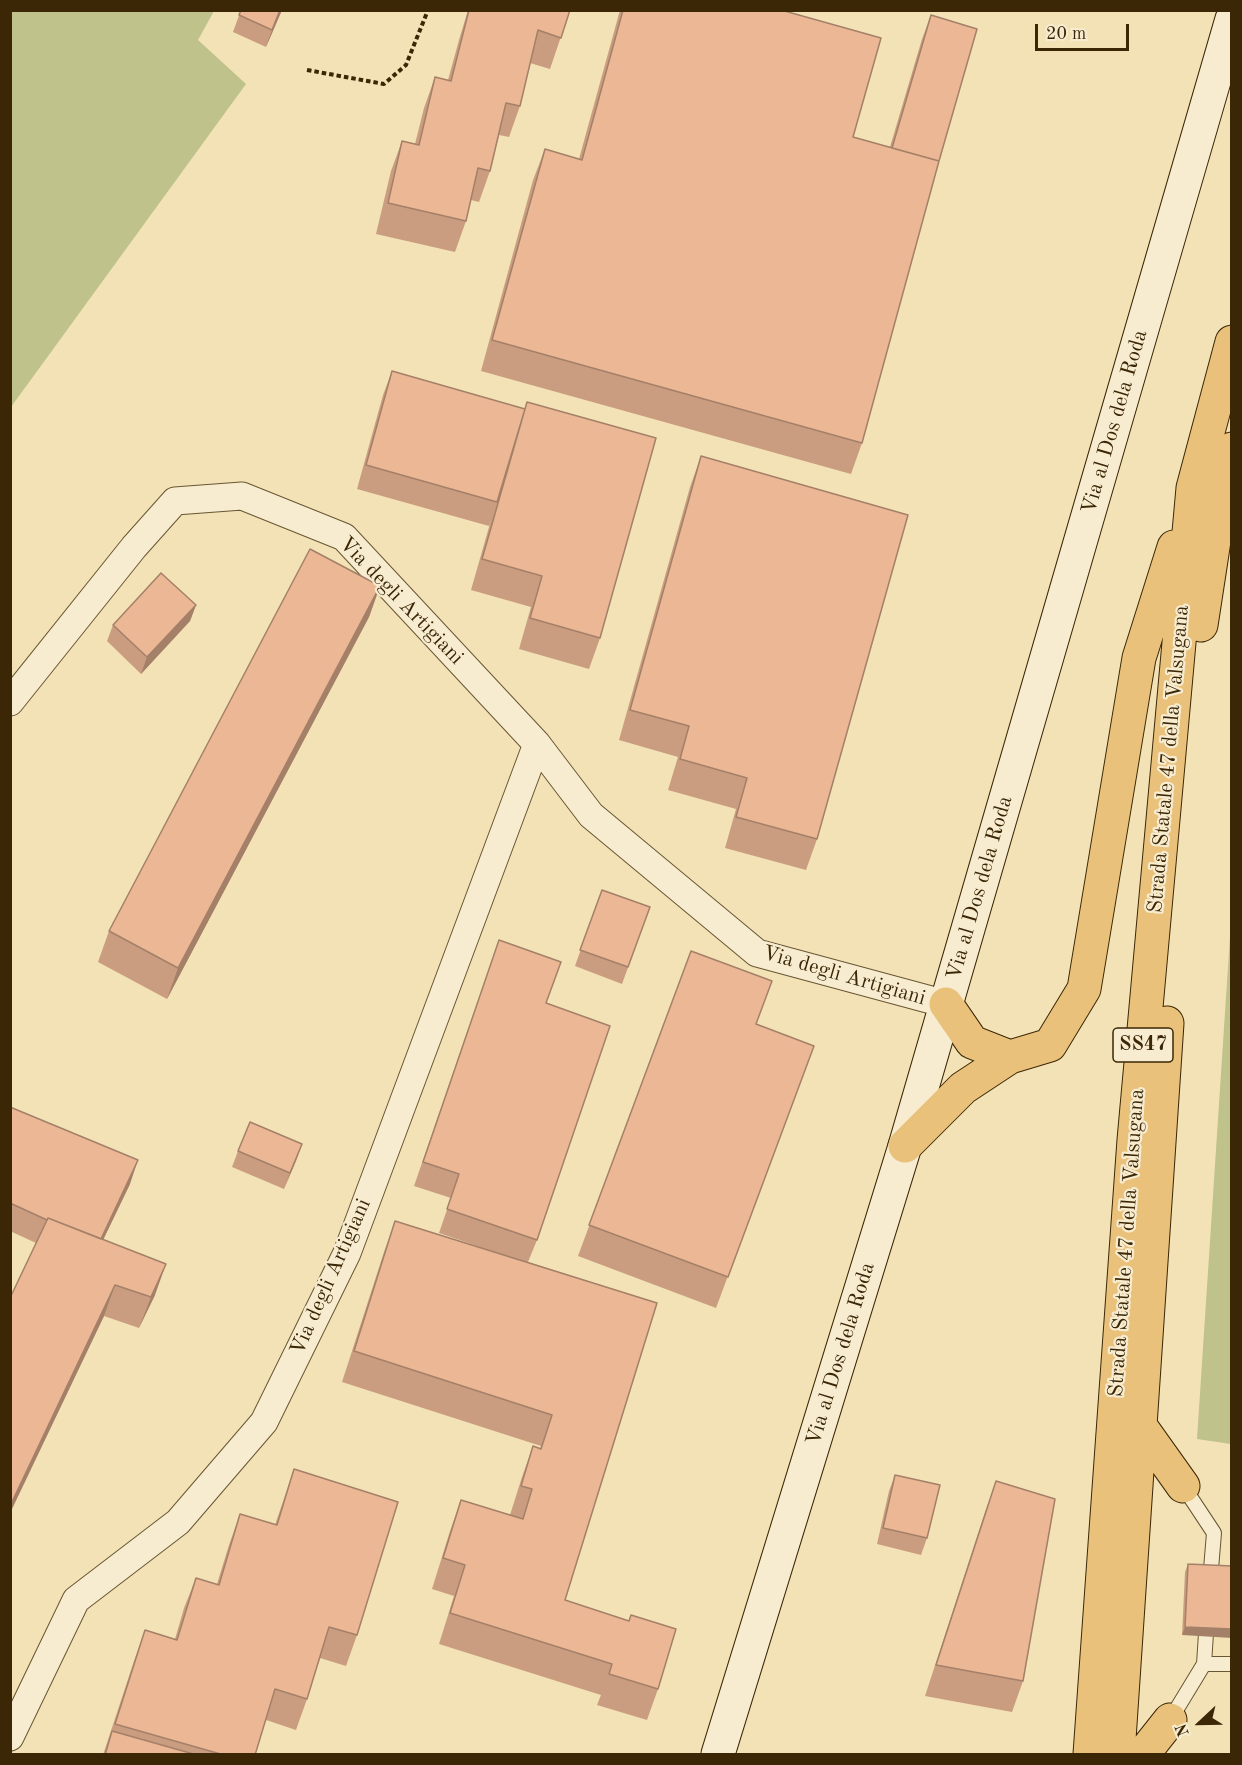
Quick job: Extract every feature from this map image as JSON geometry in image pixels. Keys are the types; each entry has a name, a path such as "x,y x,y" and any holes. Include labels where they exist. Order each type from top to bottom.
{"highway":[{"name":"Strada Statale 47 della Valsugana","path":"1090,1755 1134,1140 1193,488 1232,342"},
{"name":"Strada Statale 47 della Valsugana","path":"1118,1755 1181,828 1196,652 1221,495 1232,449"},
{"path":"905,1146 963,1088 1010,1057 1050,1045 1084,990 1139,658 1193,488"},
{"path":"946,1004 972,1042 1010,1057"},
{"path":"1141,1426 1183,1486"},
{"path":"1143,1755 1170,1720"}],"main road":[{"name":"Via al Dos dela Roda","path":"718,1755 905,1146 1232,20"}],"street":[{"name":"Via degli Artigiani","path":"10,702 134,547 175,501 242,496 344,537 537,744 591,815 757,954 946,1004"},
{"name":"Via degli Artigiani","path":"10,1737 76,1600 178,1522 264,1422 346,1253 537,744"}],"lane":[{"path":"1170,1720 1204,1664 1214,1533 1183,1486"},
{"path":"1204,1664 1232,1664"}],"path":[{"path":"307,70 384,84 406,66 428,10"}],"green space":[{"path":"11,10 214,11 198,40 246,84 11,407"},
{"path":"1231,921 1231,1444 1197,1439"}],"building":[{"path":"241,10 280,10 272,30 239,15"},
{"path":"469,10 570,10 561,38 538,30 520,106 506,103 490,171 478,168 466,221 388,203 402,141 419,145 435,77 451,81"},
{"path":"623,10 781,10 881,38 853,137 939,161 862,443 492,340 545,149 582,160"},
{"path":"931,15 977,29 939,161 892,148"},
{"path":"392,371 525,409 497,502 366,465"},
{"path":"527,402 656,438 600,638 530,618 542,576 482,559"},
{"path":"701,456 908,515 817,839 736,817 747,778 680,759 689,726 630,710"},
{"path":"310,549 380,586 178,968 109,931"},
{"path":"161,573 196,605 147,657 113,625"},
{"path":"602,890 650,907 628,967 580,950"},
{"path":"499,940 561,962 546,1003 610,1026 537,1240 447,1209 459,1174 423,1162"},
{"path":"691,951 772,981 756,1024 814,1046 728,1277 589,1225"},
{"path":"10,1107 138,1160 101,1239 48,1218 47,1220 10,1203"},
{"path":"250,1122 302,1144 290,1173 238,1151"},
{"path":"48,1218 166,1264 151,1297 115,1285 10,1506 10,1298"},
{"path":"395,1221 657,1303 565,1600 629,1621 631,1615 676,1629 658,1689 609,1674 612,1664 450,1613 465,1565 443,1558 461,1500 523,1519 532,1489 521,1486 533,1446 541,1449 552,1415 354,1351"},
{"path":"294,1469 398,1502 357,1635 329,1627 307,1699 275,1689 255,1755 224,1755 115,1724 145,1630 177,1640 196,1578 219,1585 240,1514 277,1525"},
{"path":"895,1475 940,1485 927,1538 883,1528"},
{"path":"996,1481 1055,1499 1023,1681 936,1665"},
{"path":"1188,1564 1232,1566 1232,1629 1185,1627"},
{"path":"112,1731 197,1755 105,1755"}]}
